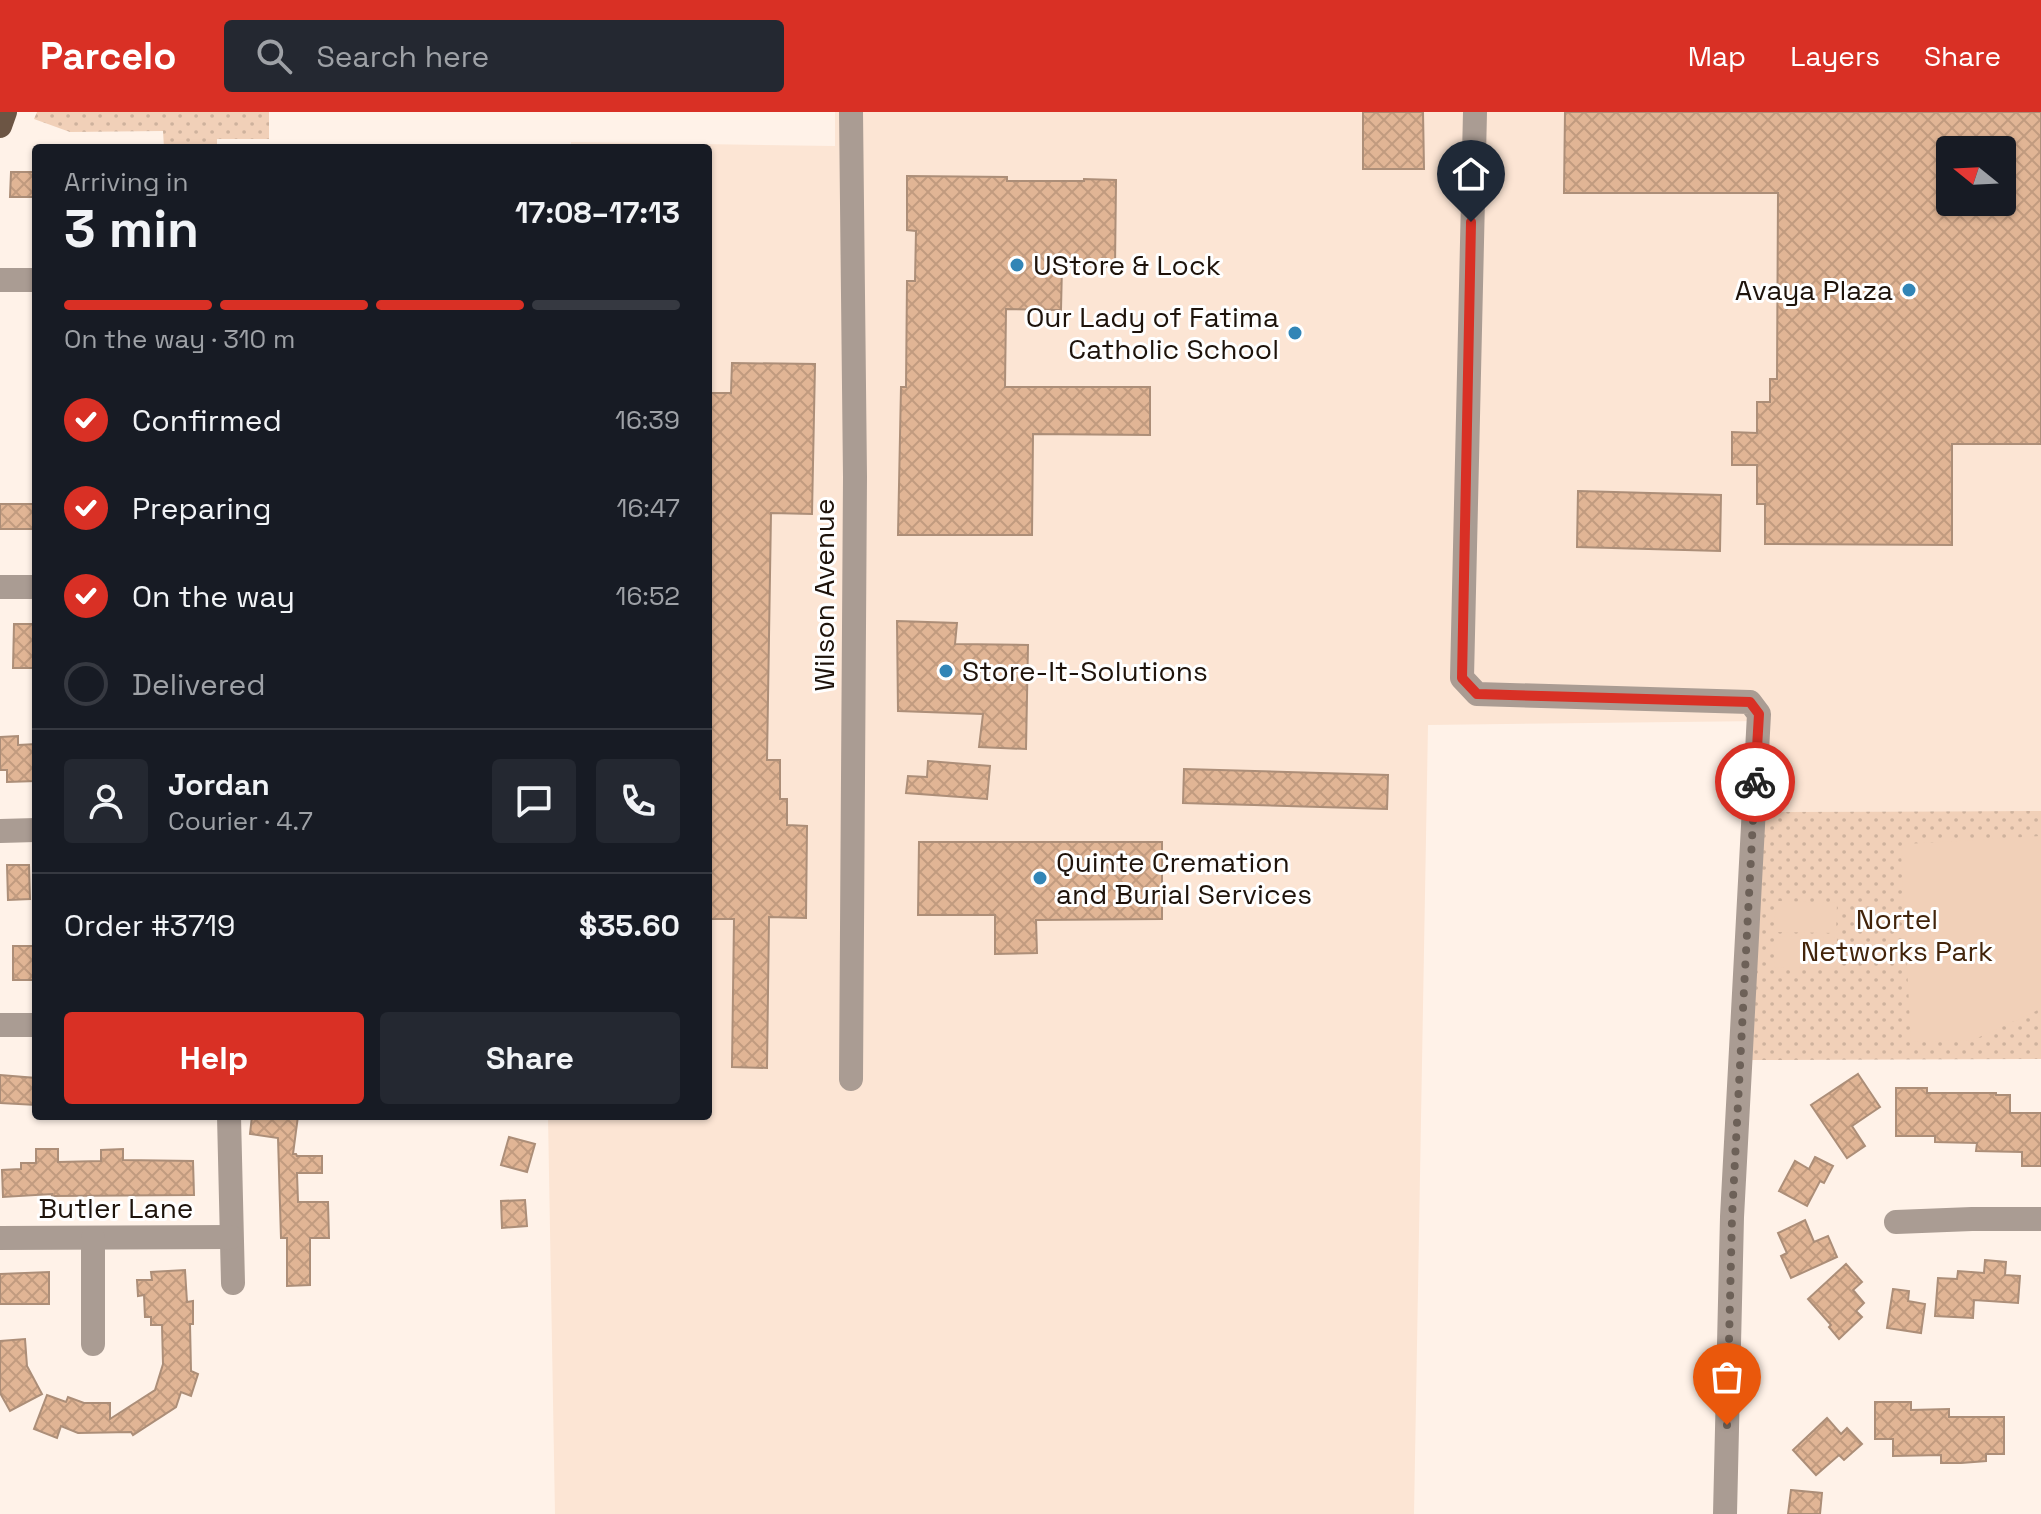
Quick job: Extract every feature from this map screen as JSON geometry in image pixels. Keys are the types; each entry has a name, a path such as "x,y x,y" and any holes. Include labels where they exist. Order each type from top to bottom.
{"main road":[{"path":"0,126 5,112"}],"street":[{"name":"Wilson Avenue","path":"851,112 855,477 851,1079"},
{"path":"1475,112 1462,678 1477,694 1750,702 1759,714 1732,1217 1725,1514"},
{"path":"0,280 32,280"},
{"path":"0,587 32,587"},
{"path":"0,831 32,830"},
{"path":"0,1025 32,1025"},
{"path":"229,1120 233,1283"},
{"path":"1896,1222 2041,1219"},
{"name":"Butler Lane","path":"0,1238 231,1237"},
{"path":"93,1238 93,1344"}],"shaded area":[{"path":"835,112 2041,112 2041,811 1763,812 1764,721 1428,725 1414,1514 555,1514 548,1120 712,1120 712,144 835,146"},
{"path":"571,142 703,144 571,144"}],"green space":[{"path":"37,112 269,112 269,139 217,139 217,144 164,144 163,131 70,132 34,119"},
{"name":"Nortel Networks Park","path":"2041,811 2041,1059 1752,1060 1763,812"},
{"path":"2041,836 2041,1006 1973,1040 1911,1042 1901,850 1906,844"},
{"path":"1776,901 1837,903 1836,933 1774,932"},
{"path":"1775,936 1837,938 1836,969 1774,967"}],"building":[{"path":"1363,112 1423,112 1424,169 1363,169"},
{"name":"Avaya Plaza","path":"1565,112 2041,112 2041,444 1952,444 1952,545 1765,544 1765,504 1757,504 1757,465 1732,465 1732,432 1757,433 1757,402 1770,402 1770,379 1777,379 1778,193 1564,193"},
{"path":"11,172 32,172 32,197 10,197"},
{"path":"907,176 1007,177 1007,181 1116,180 1115,267 1062,266 1061,310 1006,309 1005,387 1150,387 1150,435 1033,434 1032,535 898,535 901,387 906,387 907,281 915,281 916,231 907,230"},
{"path":"732,363 815,364 812,514 771,513 767,760 780,760 780,799 787,799 787,825 807,826 806,918 769,917 767,1068 732,1067 734,919 712,919 712,393 731,393"},
{"path":"1578,491 1721,495 1720,551 1577,547"},
{"path":"0,504 32,504 32,529 0,529"},
{"path":"897,621 957,623 955,644 1028,645 1026,749 979,747 983,714 898,711"},
{"path":"14,624 32,624 32,668 13,668"},
{"path":"18,736 18,745 32,744 32,781 7,782 7,770 0,770 0,737"},
{"path":"928,761 990,766 987,799 906,793 908,776 927,777"},
{"path":"1184,769 1388,775 1387,809 1183,803"},
{"name":"Quinte Cremation and Burial Services","path":"919,842 1162,842 1162,919 1036,920 1037,953 995,954 995,915 918,915"},
{"path":"7,865 29,865 30,899 8,900"},
{"path":"13,946 32,946 32,980 13,980"},
{"path":"1858,1074 1880,1107 1852,1126 1865,1146 1847,1158 1811,1105"},
{"path":"0,1075 32,1078 32,1105 0,1103"},
{"path":"1896,1088 1927,1088 1927,1093 2010,1095 2010,1113 2041,1113 2041,1166 2022,1166 2022,1152 1976,1151 1977,1143 1935,1142 1935,1136 1896,1136"},
{"path":"252,1120 297,1120 293,1154 322,1156 322,1173 297,1173 298,1202 328,1202 329,1238 310,1238 310,1285 287,1286 287,1238 281,1238 278,1138 250,1134"},
{"path":"509,1137 535,1144 527,1172 501,1165"},
{"path":"36,1149 58,1149 58,1162 101,1161 101,1150 123,1149 123,1160 193,1161 194,1195 52,1194 3,1197 2,1170 21,1169 21,1163 36,1163"},
{"path":"1815,1157 1833,1166 1824,1183 1820,1181 1807,1206 1779,1191 1795,1161 1809,1169"},
{"path":"525,1200 527,1226 502,1228 501,1201"},
{"path":"1805,1220 1814,1242 1828,1236 1837,1257 1791,1278 1781,1256 1787,1253 1778,1233"},
{"path":"1985,1260 2006,1262 2005,1275 2020,1276 2018,1303 1974,1300 1973,1318 1935,1316 1938,1278 1957,1279 1958,1271 1984,1273"},
{"path":"1846,1264 1862,1282 1853,1290 1864,1303 1856,1311 1862,1317 1839,1339 1808,1299"},
{"path":"185,1270 187,1302 193,1301 191,1371 198,1374 191,1396 181,1392 176,1407 133,1435 131,1432 78,1433 61,1426 57,1438 34,1429 47,1395 66,1402 68,1397 84,1403 110,1403 110,1419 155,1390 163,1364 162,1325 151,1325 151,1317 145,1317 144,1295 138,1296 137,1280 152,1280 151,1272"},
{"path":"49,1272 49,1304 0,1304 0,1274"},
{"path":"1893,1289 1909,1291 1908,1301 1925,1304 1921,1333 1887,1328"},
{"path":"25,1339 27,1366 42,1394 10,1411 0,1393 0,1341"},
{"path":"1875,1402 1911,1402 1911,1410 1949,1409 1949,1417 2004,1417 2004,1454 1986,1454 1986,1461 1961,1463 1941,1463 1941,1455 1893,1456 1893,1439 1875,1439"},
{"path":"1827,1418 1841,1434 1847,1428 1862,1444 1844,1460 1839,1455 1816,1475 1793,1450"},
{"path":"1791,1490 1822,1493 1820,1514 1788,1514"}],"way so far":[{"path":"1727,1425 1732,1217 1755,782"}],"place":[{"name":"UStore & Lock","path":"1017,265"},
{"name":"Avaya Plaza","path":"1909,290"},
{"name":"Our Lady of Fatima Catholic School","path":"1295,333"},
{"name":"Store-It-Solutions","path":"946,671"},
{"name":"Quinte Cremation and Burial Services","path":"1040,878"}],"route":[{"path":"1471,222 1462,678 1477,694 1750,702 1759,714 1755,782"}]}
